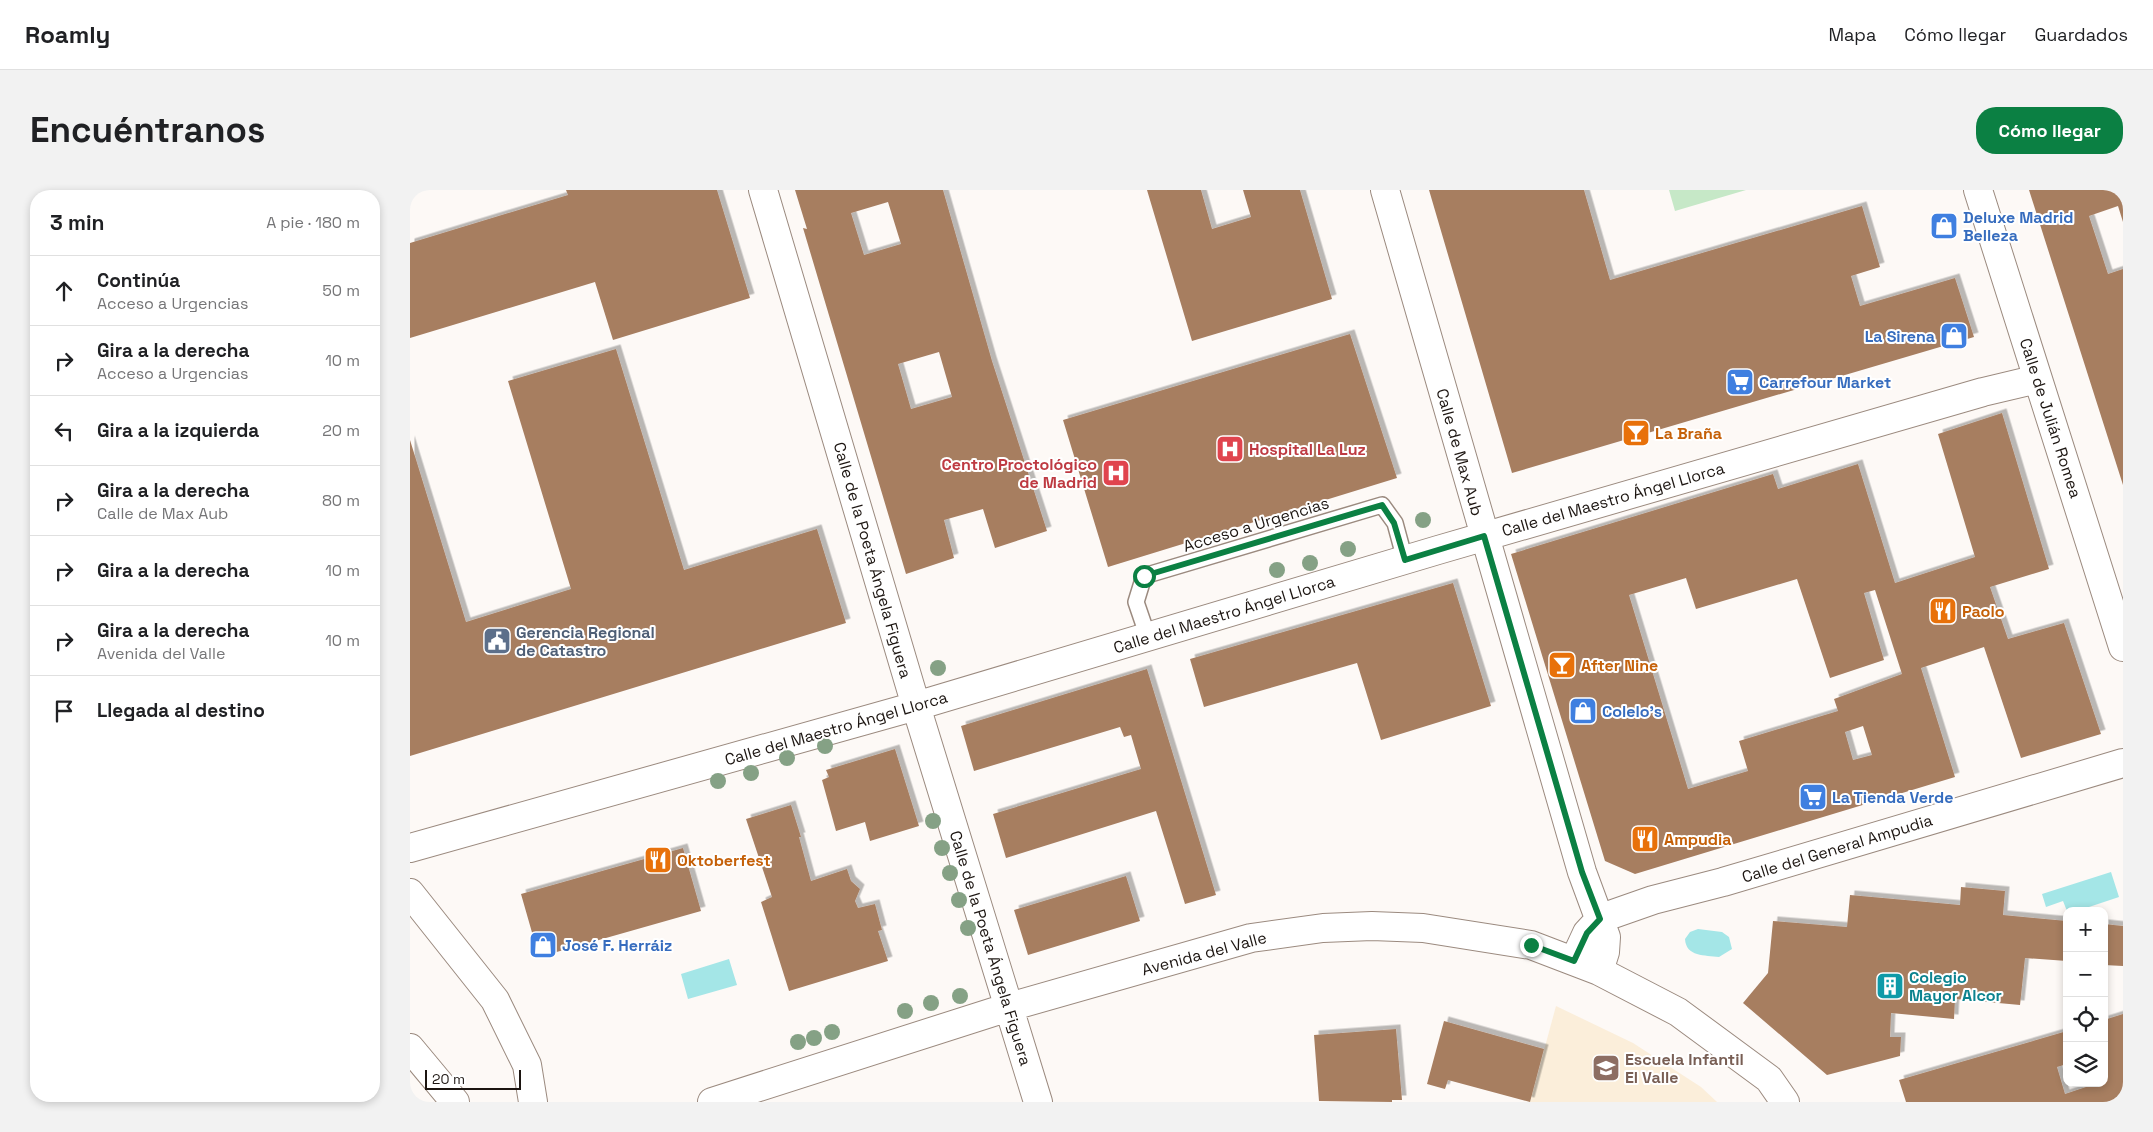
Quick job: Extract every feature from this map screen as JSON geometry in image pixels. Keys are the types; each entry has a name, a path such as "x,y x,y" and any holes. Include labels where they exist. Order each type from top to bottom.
{"street":[{"name":"Calle de la Poeta Ángela Figuera","path":"763,190 916,706 1038,1102"},
{"name":"Calle de Max Aub","path":"1385,190 1582,872 1606,937 1605,952 1599,971"},
{"name":"Calle de Julián Romea","path":"1978,190 2123,647"},
{"name":"Calle del Maestro Ángel Llorca","path":"410,848 916,706 1484,536 1983,392 2038,379"},
{"name":"Calle del General Ampudia","path":"1600,919 1653,900 1723,882 2123,763"},
{"path":"410,893 495,1000 527,1065 533,1102"},
{"path":"1574,961 1587,933 1600,919"},
{"name":"Avenida del Valle","path":"712,1102 1009,1007 1251,938 1323,928 1372,926 1423,928 1531,945 1599,971 1678,1012 1769,1079 1785,1102"},
{"path":"410,1048 455,1102"}],"lane":[{"name":"Acceso a Urgencias","path":"1148,636 1136,602 1144,576 1382,505 1394,523 1405,560"}],"shaded area":[{"name":"Escuela Infantil El Valle","path":"1556,1006 1633,1043 1701,1087 1717,1102 1530,1102"}],"green space":[{"path":"1669,190 1746,190 1675,211"}],"water":[{"path":"2111,872 2119,897 2089,907 2065,907 2063,901 2046,907 2042,894"},
{"path":"1698,929 1722,932 1729,937 1732,949 1719,957 1693,952 1686,945 1685,939 1690,932"},
{"path":"729,959 737,985 688,999 681,974"}],"building":[{"path":"566,190 717,190 750,298 613,340 595,282 410,338 410,243 568,195"},
{"path":"795,190 943,190 992,361 1047,531 995,548 983,509 944,520 954,558 906,574 803,228 807,229","holes":["888,202 901,244 864,255 851,213","939,352 952,397 911,409 898,364"]},
{"path":"1147,190 1201,190 1212,229 1251,217 1243,190 1300,190 1332,299 1192,341"},
{"path":"1429,190 1584,190 1610,280 1862,206 1880,267 1851,276 1860,306 1955,278 1974,337 1512,473"},
{"path":"2029,190 2123,190 2123,222 2118,206 2089,216 2108,274 2123,269 2123,485"},
{"name":"Hospital La Luz","path":"1350,334 1397,478 1108,567 1063,420"},
{"path":"616,349 684,570 817,529 846,623 410,756 410,440 466,622 571,589 508,381"},
{"path":"2002,413 2049,569 1990,587 2008,639 2064,623 2101,734 2021,758 1984,647 1921,668 1955,777 1635,874 1605,861 1511,554 1773,474 1778,489 1858,464 1895,583 1975,557 1938,434","holes":["1686,578 1696,609 1797,579 1830,678 1884,660 1864,593 1875,590 1902,674 1834,699 1838,711 1739,741 1748,771 1688,789 1629,595","1863,726 1872,755 1853,760 1845,732"]},
{"path":"1453,583 1491,706 1381,740 1357,663 1204,707 1190,659"},
{"path":"1147,669 1216,895 1185,904 1156,811 1006,858 993,814 1141,769 1131,735 1124,737 1120,727 974,771 961,726"},
{"path":"895,749 919,826 870,841 865,822 836,831 822,780 829,777 826,770"},
{"path":"791,805 801,837 799,837 811,881 847,869 851,881 860,889 855,901 858,908 875,904 882,930 878,931 888,961 789,991 761,902 772,897 746,819"},
{"path":"683,848 701,911 539,957 521,894"},
{"path":"1126,876 1140,921 1028,955 1014,910"},
{"name":"Colegio Mayor Alcor","path":"1961,887 2005,891 2003,915 2063,921 2063,961 2025,958 2020,1005 1955,999 1954,1019 1891,1013 1890,1037 1901,1037 1900,1056 1827,1075 1743,1003 1768,973 1773,921 1847,927 1850,895 1960,905"},
{"path":"2108,924 2123,926 2123,966 2108,965"},
{"path":"2123,1014 2123,1102 1906,1102 1899,1080 2063,1032 2063,1065 2057,1067 2065,1094 2086,1087 2108,1087 2108,1019"},
{"path":"1444,1021 1544,1049 1530,1102 1448,1080 1445,1089 1427,1084"},
{"path":"1396,1029 1402,1100 1392,1100 1392,1102 1319,1101 1314,1035"}],"place":[{"name":"Deluxe Madrid Belleza","path":"1944,226"},
{"name":"La Sirena","path":"1954,336"},
{"name":"Carrefour Market","path":"1740,382"},
{"name":"La Braña","path":"1636,433"},
{"name":"Hospital La Luz","path":"1230,449"},
{"name":"Centro Proctológico de Madrid","path":"1116,473"},
{"name":"Paolo","path":"1943,611"},
{"name":"Gerencia Regional de Catastro","path":"497,641"},
{"name":"After Nine","path":"1562,665"},
{"name":"Colelo's","path":"1583,711"},
{"name":"La Tienda Verde","path":"1813,797"},
{"name":"Ampudia","path":"1645,839"},
{"name":"Oktoberfest","path":"658,860"},
{"name":"José F. Herráiz","path":"543,945"},
{"name":"Colegio Mayor Alcor","path":"1890,986"},
{"name":"Escuela Infantil El Valle","path":"1606,1068"}],"route":[{"path":"1144,576 1382,505 1394,523 1405,560 1484,536 1582,872 1600,919 1587,933 1574,961 1531,945"}]}
